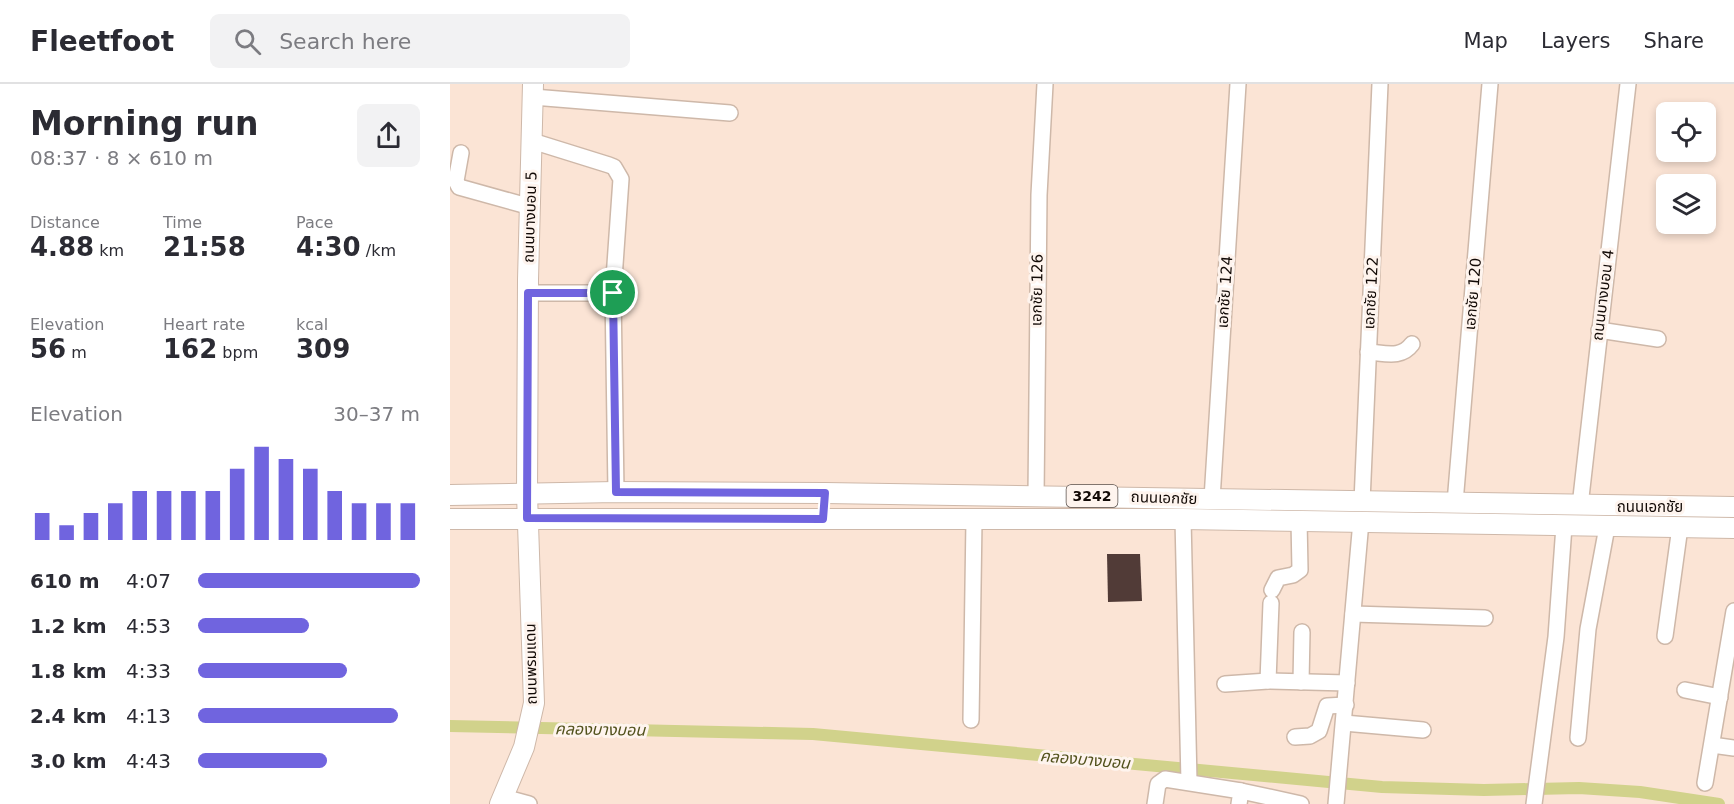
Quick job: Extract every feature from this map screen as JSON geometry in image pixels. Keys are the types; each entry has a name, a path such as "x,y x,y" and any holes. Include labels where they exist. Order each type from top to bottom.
{"main road":[{"name":"ถนนบางบอน 5","path":"526,494 533,91"},
{"name":"ถนนเอกชัย","path":"450,495 616,492 825,493 1734,507"},
{"path":"823,519 825,493"},
{"name":"ถนนพรมแดน","path":"502,800 524,747 531,716 534,677 526,494"},
{"name":"ถนนเอกชัย","path":"450,519 1183,519 1734,528"}],"street":[{"name":"เอกชัย 126","path":"1036,497 1039,195 1045,84"},
{"name":"เอกชัย 124","path":"1212,499 1238,84"},
{"name":"เอกชัย 122","path":"1362,501 1380,84"},
{"name":"เอกชัย 120","path":"1455,503 1490,84"},
{"name":"ถนนบางบอน 4","path":"1580,506 1628,84"},
{"path":"533,91 730,113"},
{"path":"532,141 609,165 621,179 613,293 616,492"},
{"path":"461,153 456,181 459,187 531,207"},
{"path":"528,293 613,293"},
{"path":"1599,330 1658,339"},
{"path":"1368,352 1400,354 1406,352 1412,344"},
{"path":"1183,519 1188,778"},
{"path":"971,720 974,520"},
{"path":"1268,681 1271,597 1278,578 1293,575 1300,570 1299,520"},
{"path":"1336,800 1361,521"},
{"path":"1534,802 1556,637 1564,526"},
{"path":"1578,738 1588,629 1607,527"},
{"path":"1665,636 1680,527"},
{"path":"1705,783 1734,611"},
{"path":"1353,614 1485,618"},
{"path":"1300,682 1302,632"},
{"path":"1225,684 1268,681 1347,683"},
{"path":"1685,690 1720,697"},
{"path":"1296,737 1310,736 1319,731 1327,706 1346,705"},
{"path":"1344,723 1423,730"},
{"path":"1712,745 1734,748"},
{"path":"1155,804 1161,781 1188,778 1240,797 1301,804"},
{"path":"502,800 529,804"}],"building":[{"path":"1107,554 1140,554 1142,601 1108,602"}],"waterway":[{"name":"คลองบางบอน","path":"450,726 813,734 1382,787 1484,790 1579,788 1640,792 1719,804"}],"route":[{"path":"528,293 613,293 616,492 825,493 823,519 527,518 528,293"}]}
